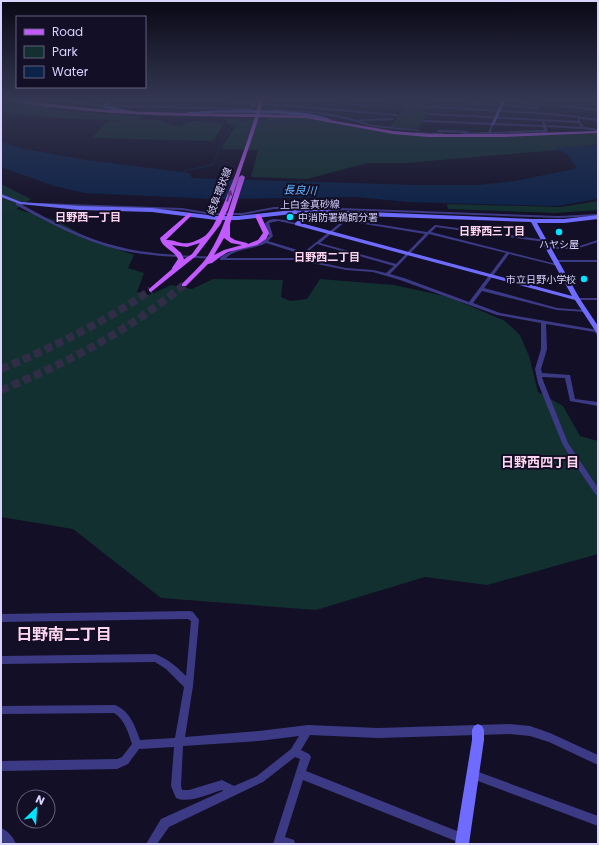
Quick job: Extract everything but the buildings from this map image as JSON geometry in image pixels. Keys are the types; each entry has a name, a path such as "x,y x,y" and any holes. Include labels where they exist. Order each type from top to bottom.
{"main road":[{"name":"岐阜環状線","path":"154,288 213,231 225,209 251,138"},
{"name":"岐阜環状線","path":"184,285 208,262 216,247 228,220 253,138"},
{"path":"189,215 163,238 163,241 172,245 194,244 213,231"},
{"path":"208,262 221,253 245,245 264,241 266,233 258,216"},
{"path":"228,220 227,238 233,242 245,245"},
{"path":"172,245 185,259"}],"street":[{"name":"上白金真砂線","path":"1,195 17,203 79,208 152,210 223,218 306,212 533,221 564,221 598,216"},
{"path":"17,203 31,212 72,232 113,246 150,253 222,259 297,258 346,269 373,271 505,316 543,323 597,329"},
{"path":"41,204 182,209 212,214 242,214 274,208 298,208 558,217 598,216"},
{"path":"297,224 305,218 306,212"},
{"path":"222,259 232,251 256,246 264,241 271,236 267,223 270,221 279,220 577,298 598,299"},
{"path":"297,258 345,220 428,233 508,253 557,263 598,261"},
{"path":"533,221 584,311 597,329"},
{"path":"387,275 435,226 545,241"},
{"path":"264,241 304,253"},
{"path":"548,248 576,248 598,241"},
{"path":"316,243 396,265"},
{"path":"470,304 508,253"},
{"path":"481,289 557,310 584,311"},
{"path":"543,323 544,349 538,369 539,374 565,443 598,493"},
{"path":"539,374 568,376 572,400 598,404"},
{"path":"1,618 190,615 196,620 179,742 176,786 179,794 189,795 222,784 234,791"},
{"path":"1,660 155,658 165,661 175,669 188,686"},
{"path":"1,710 115,709 122,712 127,719 137,746"},
{"path":"1,766 117,764 125,761 137,746 258,736 308,730 378,734 510,729 530,731 550,738 598,760"},
{"path":"151,844 164,823 260,779 294,752 308,730"},
{"path":"301,774 463,841 478,740 478,730"},
{"path":"290,844 278,842 306,757 294,752"},
{"path":"473,775 598,821"},
{"path":"1,834 11,844"}],"green space":[{"path":"109,138 215,138 213,141"},
{"path":"228,138 598,138 598,144 557,150 407,163 367,163 307,179 251,177 258,150 221,149"},
{"path":"1,184 31,199 16,209 58,221 93,241 134,255 128,268 144,273 137,292 150,295 171,285 192,289 213,279 283,280 281,297 290,301 307,299 320,279 394,285 449,297 505,321 520,335 529,356 538,392 563,406 580,436 598,441 598,554 487,585 425,577 316,610 161,598 73,529 1,517"},
{"path":"598,201 598,210 555,213 448,209 447,204 560,207"}],"water":[{"name":"長良川","path":"1,142 24,149 87,160 189,173 192,178 419,185 478,185 514,181 570,170 576,168 576,166 567,154 555,148 598,145 598,197 597,199 557,206 408,202 357,197 213,199 85,193 54,186 1,167"}],"waterway":[{"path":"181,173 187,170 213,165 219,148 225,138"}],"tunnel":[{"path":"1,390 50,369 96,345 163,302 184,285 182,286"},
{"path":"1,369 78,333 115,313 151,290"}],"place":[{"name":"中消防署鵜飼分署","path":"290,217"},
{"name":"ハヤシ屋","path":"559,232"},
{"name":"市立日野小学校","path":"584,279"}],"district":[{"name":"日野西一丁目","path":"88,217"},
{"name":"日野西三丁目","path":"492,231"},
{"name":"日野西二丁目","path":"327,257"},
{"name":"日野西四丁目","path":"540,462"},
{"name":"日野南二丁目","path":"64,634"}]}
